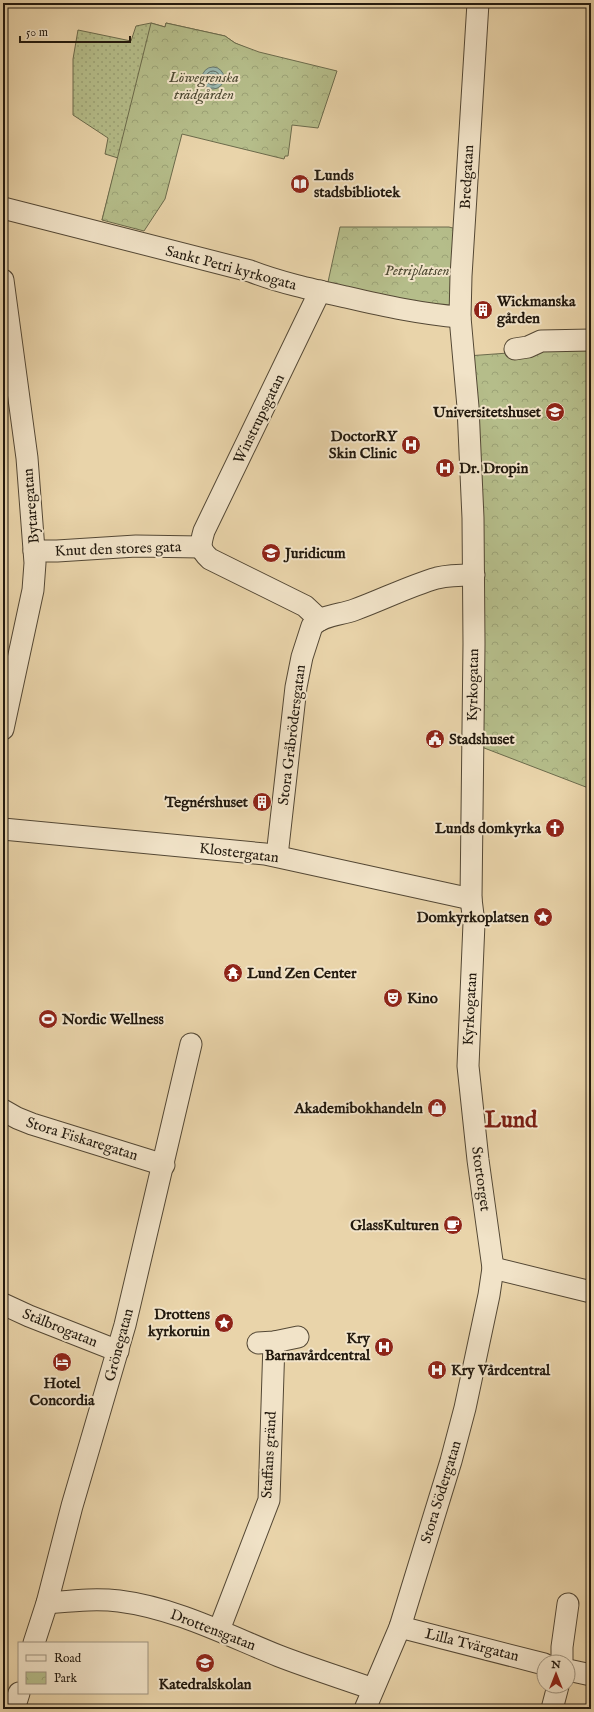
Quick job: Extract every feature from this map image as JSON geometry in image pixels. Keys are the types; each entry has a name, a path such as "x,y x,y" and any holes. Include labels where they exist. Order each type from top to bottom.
{"street":[{"name":"Bredgatan","path":"463,352 460,317 461,276 478,3"},
{"name":"Sankt Petri kyrkogata","path":"3,208 250,271 268,278 320,292 414,313 460,317"},
{"name":"Bytaregatan","path":"3,280 27,458 34,551 34,590 3,729"},
{"name":"Winstrupsgatan","path":"201,547 204,531 320,292"},
{"path":"515,349 541,342 591,340"},
{"name":"Kyrkogatan","path":"463,352 472,482 474,575 471,899 474,923 468,1066"},
{"name":"Knut den stores gata","path":"34,551 136,546 201,547"},
{"path":"201,547 203,553 210,559 306,606 320,620 352,610 438,578 456,575 474,575"},
{"name":"Stora Gråbrödersgatan","path":"277,856 296,687 309,632 312,626 320,620"},
{"name":"Klostergatan","path":"3,829 277,856 471,899"},
{"name":"Grönegatan","path":"34,1642 72,1506 118,1351 164,1165 191,1044"},
{"name":"Stortorget","path":"468,1066 478,1160 493,1268"},
{"name":"Stora Fiskaregatan","path":"3,1110 32,1124 164,1165"},
{"path":"493,1268 591,1292"},
{"name":"Stora Södergatan","path":"365,1709 400,1627 458,1436 489,1295 493,1268"},
{"name":"Stålbrogatan","path":"3,1304 29,1316 118,1351"},
{"name":"Staffans gränd","path":"219,1630 269,1500 266,1342 298,1337"},
{"name":"Drottensgatan","path":"46,1603 92,1600 118,1601 148,1606 219,1630 280,1656 373,1689"},
{"path":"562,1654 568,1604"},
{"name":"Lilla Tvärgatan","path":"400,1627 536,1662"},
{"path":"576,1672 591,1675"},
{"path":"14,1709 19,1694"},
{"path":"552,1709 556,1694"}],"green space":[{"path":"151,23 165,27 166,23 225,36 235,43 251,50 102,220 118,158 105,154 108,138 73,115 73,59 78,30 131,41 136,26"},
{"name":"Löwegrenska trädgården","path":"151,23 165,27 166,23 225,36 235,43 259,52 337,71 318,128 292,125 288,156 285,156 284,159 182,134 165,199 144,231 102,220"},
{"name":"Petriplatsen","path":"340,227 449,227 464,231 460,317 320,291 328,282"},
{"path":"591,347 591,789 479,746 467,356"}],"water":[{"path":"213,67 221,70 224,78 221,86 213,89 205,86 202,78 205,70"}],"place":[{"name":"Lunds stadsbibliotek","path":"300,184"},
{"name":"Wickmanska gården","path":"483,310"},
{"name":"Universitetshuset","path":"555,412"},
{"name":"DoctorRY Skin Clinic","path":"411,445"},
{"name":"Dr. Dropin","path":"445,468"},
{"name":"Juridicum","path":"271,553"},
{"name":"Stadshuset","path":"435,739"},
{"name":"Tegnérshuset","path":"262,802"},
{"name":"Lunds domkyrka","path":"555,828"},
{"name":"Domkyrkoplatsen","path":"543,917"},
{"name":"Lund Zen Center","path":"233,973"},
{"name":"Kino","path":"393,998"},
{"name":"Nordic Wellness","path":"48,1019"},
{"name":"Akademibokhandeln","path":"437,1108"},
{"name":"GlassKulturen","path":"453,1225"},
{"name":"Drottens kyrkoruin","path":"224,1323"},
{"name":"Kry Barnavårdcentral","path":"384,1347"},
{"name":"Hotel Concordia","path":"62,1362"},
{"name":"Kry Vårdcentral","path":"437,1370"},
{"name":"Katedralskolan","path":"205,1663"}],"district":[{"name":"Lund","path":"511,1120"}]}
